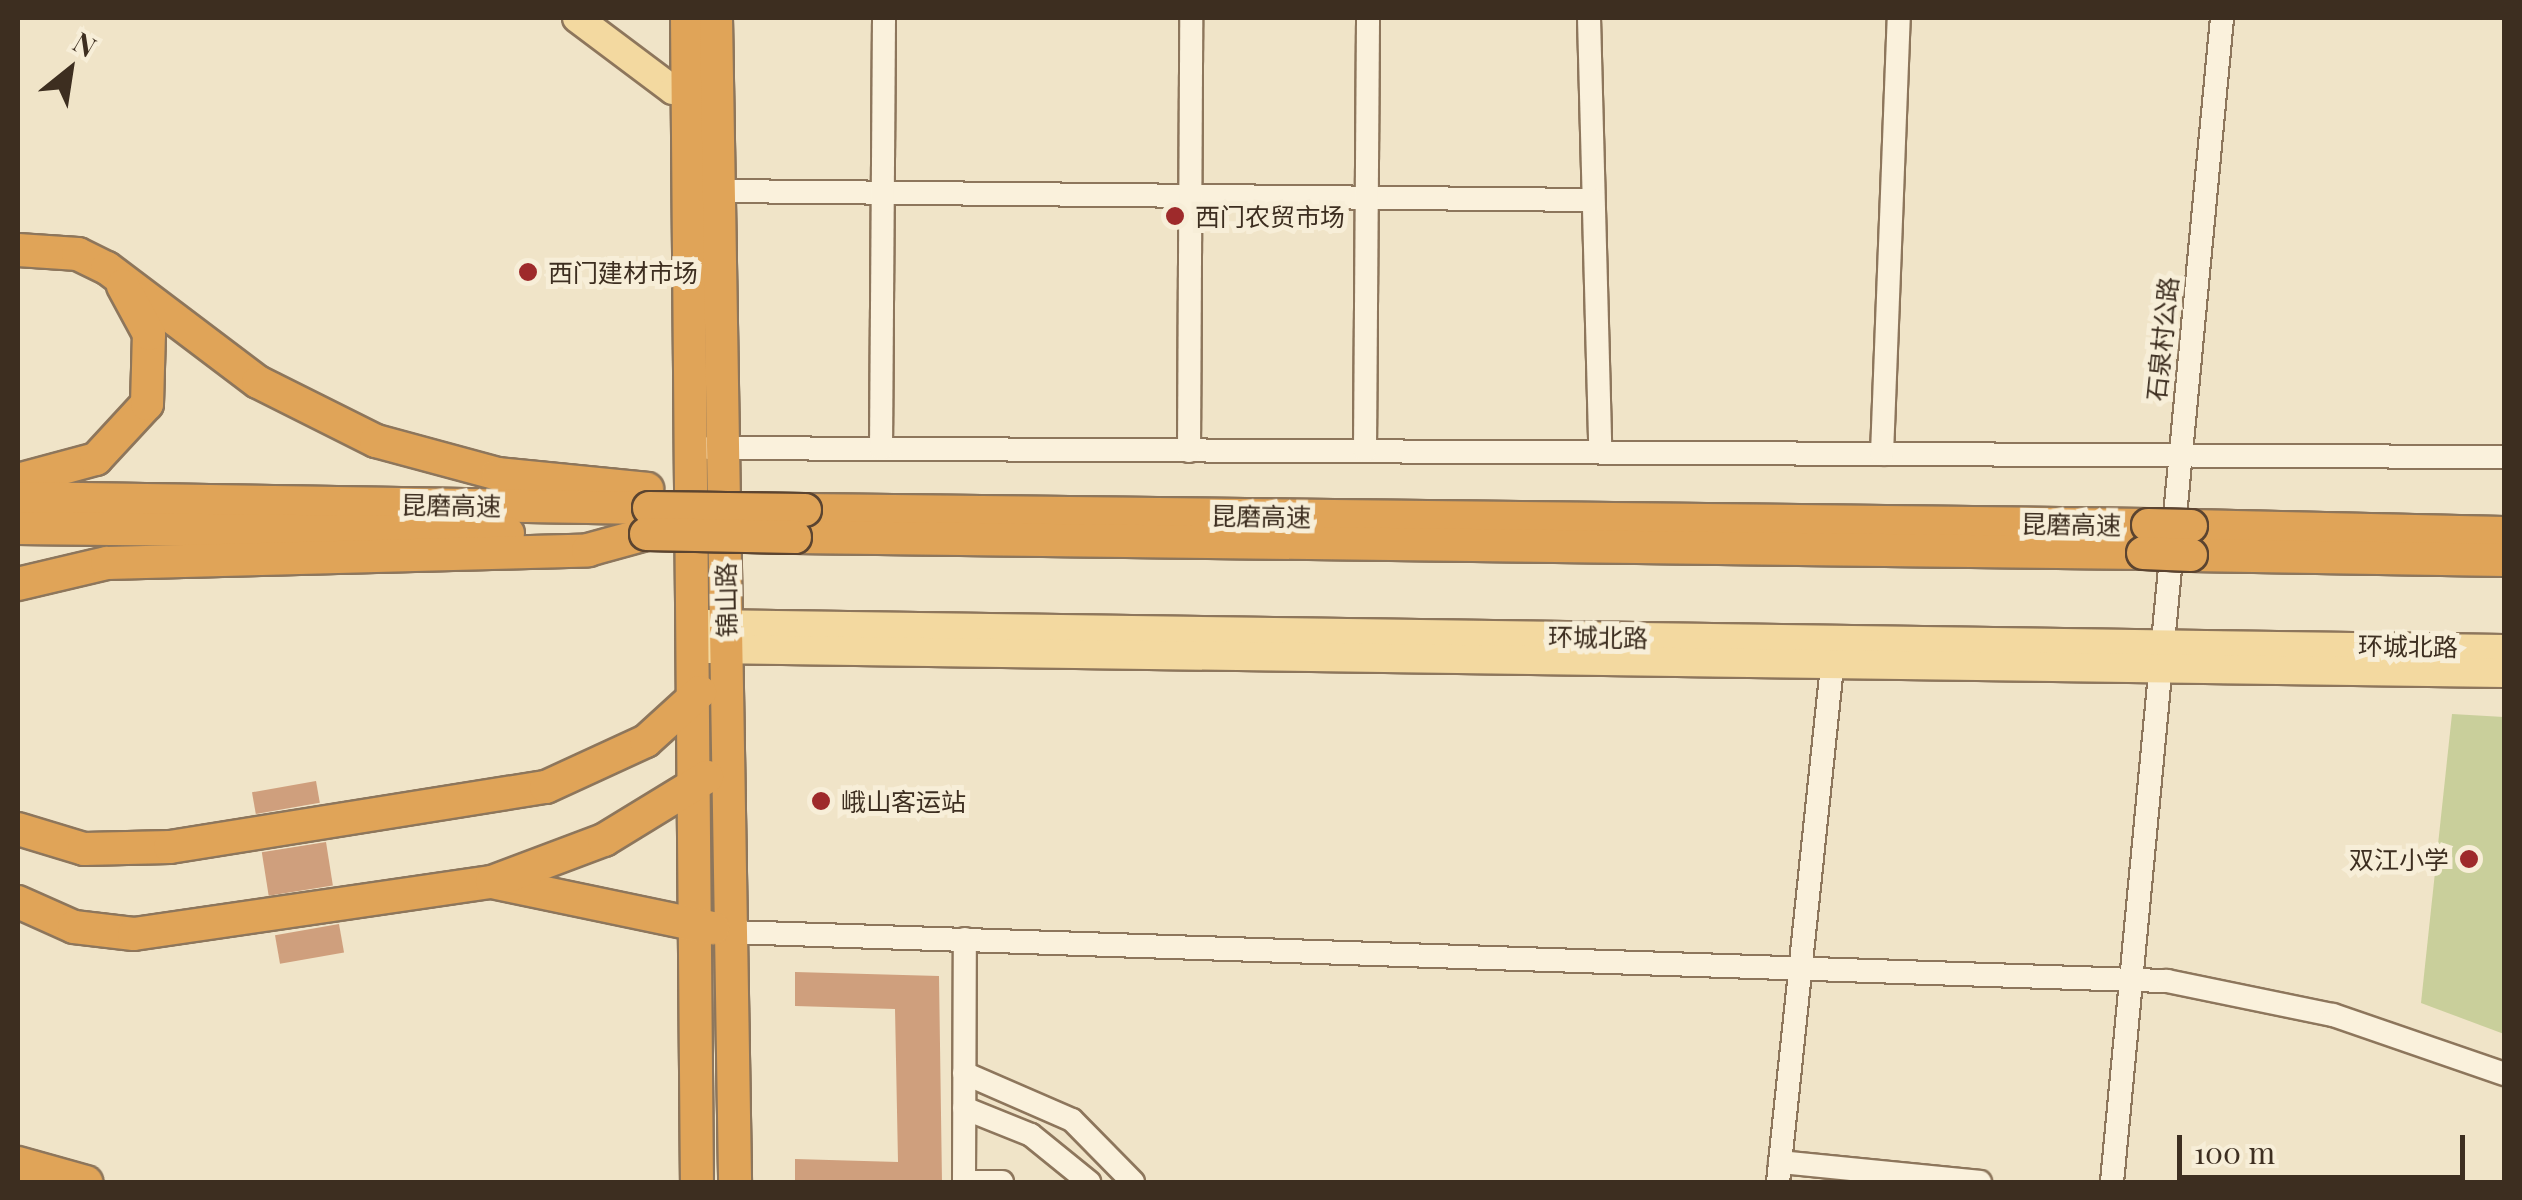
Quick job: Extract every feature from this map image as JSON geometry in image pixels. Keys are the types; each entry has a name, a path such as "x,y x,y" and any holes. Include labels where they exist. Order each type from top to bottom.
{"highway":[{"name":"锦山路","path":"687,18 719,191 707,448 692,636 697,1182"},
{"name":"锦山路","path":"716,18 703,95 707,448 727,638 735,1182"},
{"path":"18,250 78,254 107,268 325,421 498,474 647,511 801,515"},
{"path":"18,480 96,460 146,404 148,334 107,268"},
{"name":"昆磨高速","path":"18,498 2146,539"},
{"path":"18,584 107,563 588,550 647,511"},
{"name":"昆磨高速","path":"18,528 647,511"},
{"name":"昆磨高速","path":"801,515 944,512 2191,540 2504,560"},
{"name":"昆磨高速","path":"2191,540 2504,533"},
{"path":"20,831 123,850 294,831 572,780 646,741 693,702 727,638"},
{"path":"18,902 114,934 306,914 492,882 604,840 694,788 729,758"},
{"path":"492,882 732,932"},
{"path":"18,1163 86,1182"}],"main road":[{"path":"576,18 604,46 703,95"},
{"name":"环城北路","path":"692,636 2162,655 2504,648"},
{"name":"环城北路","path":"2162,655 2504,673"}],"street":[{"path":"881,449 884,18"},
{"path":"1189,450 1191,18"},
{"path":"1365,451 1368,18"},
{"path":"1589,18 1600,452"},
{"path":"1882,454 1899,18"},
{"name":"石泉村公路","path":"2112,1182 2222,18"},
{"path":"719,191 1594,200"},
{"path":"707,448 2504,457"},
{"path":"1833,651 1779,1172 1980,1182"},
{"path":"732,932 2131,979 2286,1002 2504,1074"},
{"path":"964,1182 965,939"},
{"path":"964,1074 1045,1103 1133,1182"},
{"path":"964,1108 1031,1134 1089,1182"},
{"path":"976,1182 1002,1182"}],"green space":[{"name":"双江小学","path":"2452,714 2504,717 2504,1034 2421,1003"}],"building":[{"path":"316,781 320,803 256,814 252,792"},
{"path":"326,842 333,885 269,896 262,852"},
{"path":"339,924 344,953 280,964 275,935"},
{"path":"795,972 939,976 942,1182 795,1182 795,1159 898,1162 895,1009 795,1006"}],"place":[{"name":"西门农贸市场","path":"1175,216"},
{"name":"西门建材市场","path":"528,272"},
{"name":"峨山客运站","path":"821,801"},
{"name":"双江小学","path":"2469,859"}]}
